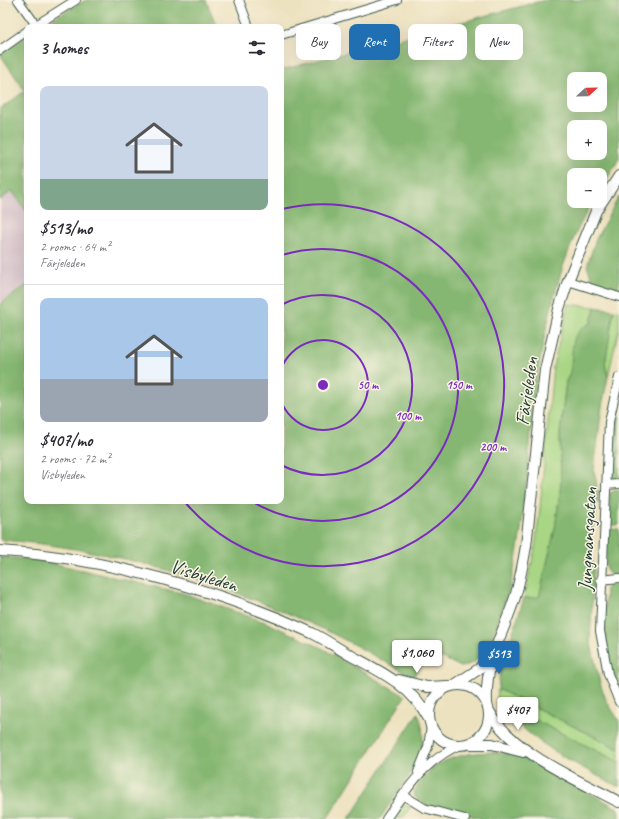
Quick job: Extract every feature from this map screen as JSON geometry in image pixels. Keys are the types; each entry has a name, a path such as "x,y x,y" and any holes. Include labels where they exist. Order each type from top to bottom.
{"main road":[{"name":"Färjeleden","path":"488,707 487,675 496,644 515,597 522,573 545,370 559,309 568,281 596,211 619,176"},
{"name":"Visbyleden","path":"0,551 28,553 96,564 168,581 213,595 312,633 384,674 411,693 430,723"},
{"name":"Färjeleden","path":"452,686 479,669 496,644"},
{"name":"Visbyleden","path":"384,674 416,685 452,686"},
{"path":"537,758 499,745 453,745 442,740 436,736 430,723 429,711 432,700 437,693 452,686 467,686 475,689 483,696 488,707 506,735 537,758 619,802"},
{"path":"464,745 479,738 485,732 489,720 488,707"}],"street":[{"path":"18,0 33,24"},
{"path":"37,24 76,0"},
{"path":"239,0 248,24"},
{"path":"284,34 397,0"},
{"path":"0,50 24,33"},
{"path":"568,281 619,297"},
{"name":"Jungmansgatan","path":"619,377 609,422 600,631 602,651 608,674 619,702"},
{"path":"606,485 619,484"},
{"path":"601,580 619,578"},
{"path":"415,778 428,746 430,723"},
{"path":"386,819 415,778 437,757 464,745"},
{"path":"403,795 424,808 461,819"}],"shaded area":[{"path":"12,191 24,208 24,287 0,304 0,200"}],"green space":[{"path":"86,0 206,0 216,24 43,24"},
{"path":"545,0 619,0 619,159 607,179 607,168 567,168 567,208 589,208 572,243 563,266 550,312 535,388 522,526 518,549 500,617 490,641 479,658 470,664 461,667 434,654 427,657 413,677 314,625 239,594 200,580 161,568 81,550 0,540 0,304 24,287 24,504 284,504 284,69 319,60 341,60 341,54 349,52 349,60 400,60 400,38 408,36 408,60 467,60 467,24 454,24"},
{"path":"24,36 24,90 0,54"},
{"path":"24,92 24,208 12,191 0,200 0,109"},
{"path":"619,196 619,291 593,281 587,266 596,239"},
{"path":"568,304 595,307 591,323 582,330 574,344 572,365 566,381 560,434 561,484 555,529 539,598 524,598 535,548 553,367"},
{"path":"595,307 614,310 605,364 608,377 602,406 594,470 598,491 595,521 591,531 589,553 594,567 590,640 600,683 606,700 619,721 619,749 498,689 500,672 524,598 539,597 555,529 561,484 560,434 566,381 571,368 572,347 576,335 580,330 591,323"},
{"path":"614,310 619,311 619,328 608,377 605,364"},
{"path":"619,391 619,479 615,480 610,475 613,423"},
{"path":"619,489 619,525 608,525 610,493"},
{"path":"619,529 619,574 611,575 606,569 607,530"},
{"path":"0,557 39,560 182,593 265,622 320,647 405,696 327,819 0,819"},
{"path":"618,584 619,695 610,669 605,630 606,589 609,585"},
{"path":"498,689 619,749 619,762 497,701"},
{"path":"497,701 619,762 619,787 569,760 538,740 509,715"},
{"path":"418,713 422,728 422,743 419,756 405,782 380,819 349,819"},
{"path":"490,752 508,754 527,759 619,809 619,819 484,819 422,804 415,797 414,792 421,781 437,766 455,757"},
{"path":"405,805 410,807 407,814 399,819 392,819 399,808"}]}
